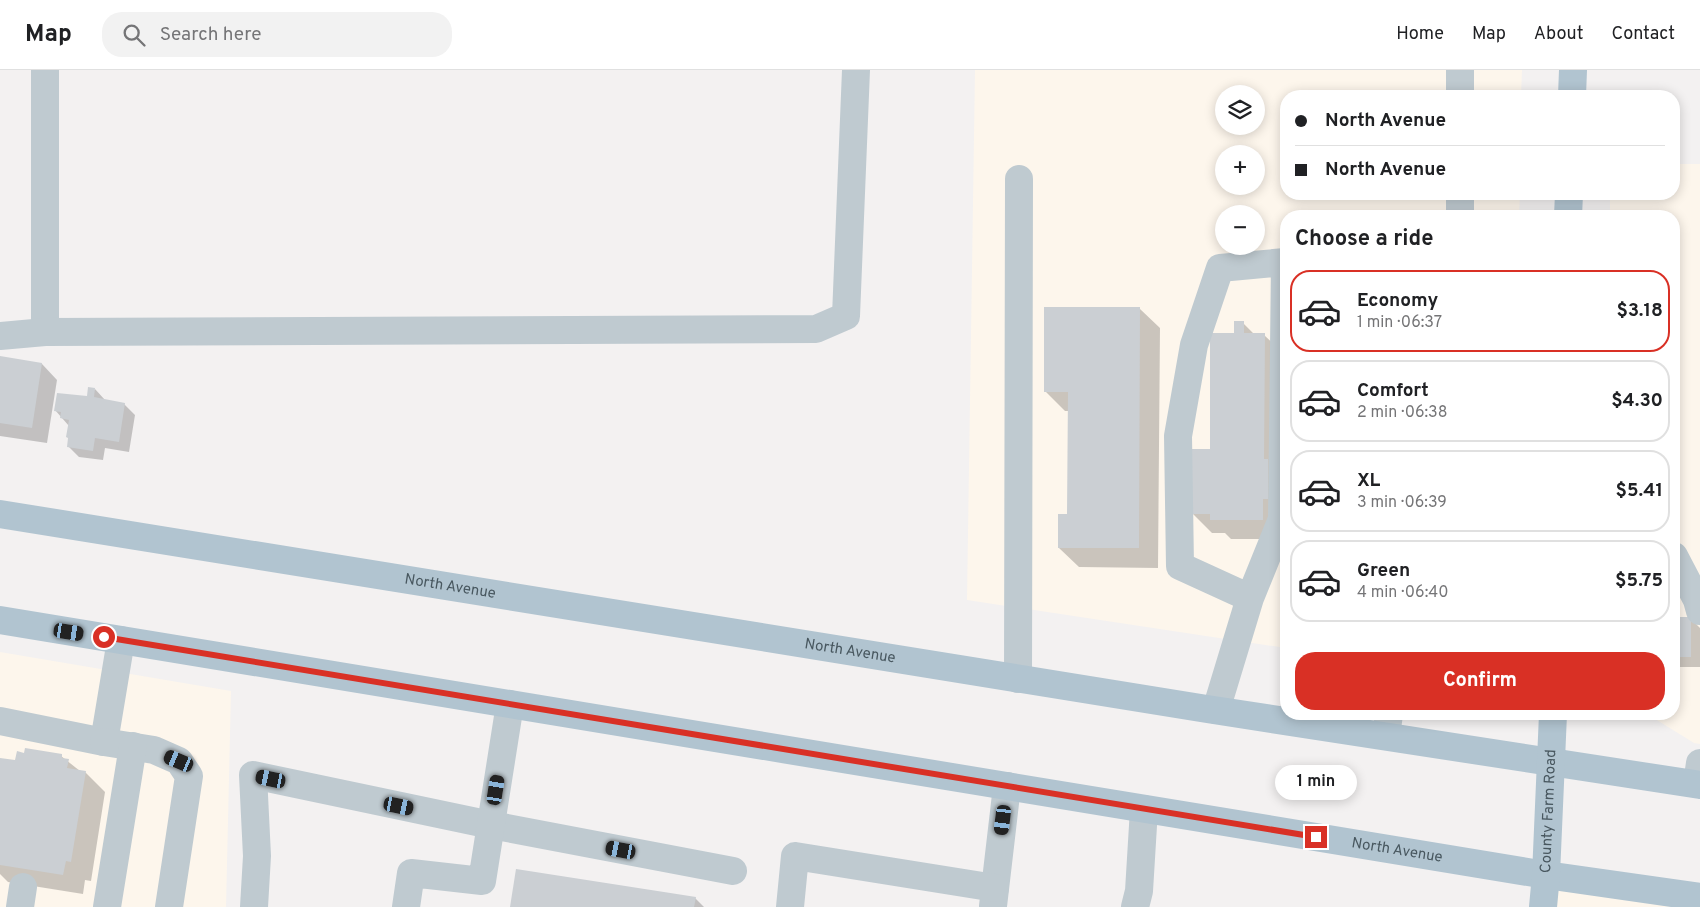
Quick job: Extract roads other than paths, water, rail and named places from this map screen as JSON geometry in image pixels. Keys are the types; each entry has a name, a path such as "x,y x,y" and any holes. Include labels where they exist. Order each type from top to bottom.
{"main road":[{"path":"1572,90 1573,70"},
{"name":"North Avenue","path":"0,514 1018,679 1216,710 1280,716"},
{"name":"North Avenue","path":"0,620 1546,875 1700,897"},
{"name":"North Avenue","path":"1331,720 1388,725 1551,762 1699,777"},
{"name":"County Farm Road","path":"1543,907 1553,720"}],"lane":[{"path":"45,70 45,332"},
{"path":"0,336 45,332 816,329 846,316 856,70"},
{"path":"1460,70 1460,90"},
{"path":"1018,679 1019,178"},
{"path":"1250,598 1180,566 1178,436 1194,345 1220,268 1280,263"},
{"path":"1216,710 1250,598 1280,524"},
{"path":"1680,567 1690,585 1700,611"},
{"path":"104,742 121,640"},
{"path":"406,907 411,873 482,880 510,704"},
{"path":"0,721 154,750 179,761 189,776 169,907"},
{"path":"107,907 132,746"},
{"path":"254,907 257,856 253,775 491,825 733,871"},
{"path":"790,907 795,856 994,898 1007,786"},
{"path":"1135,907 1139,891 1144,809"}]}
